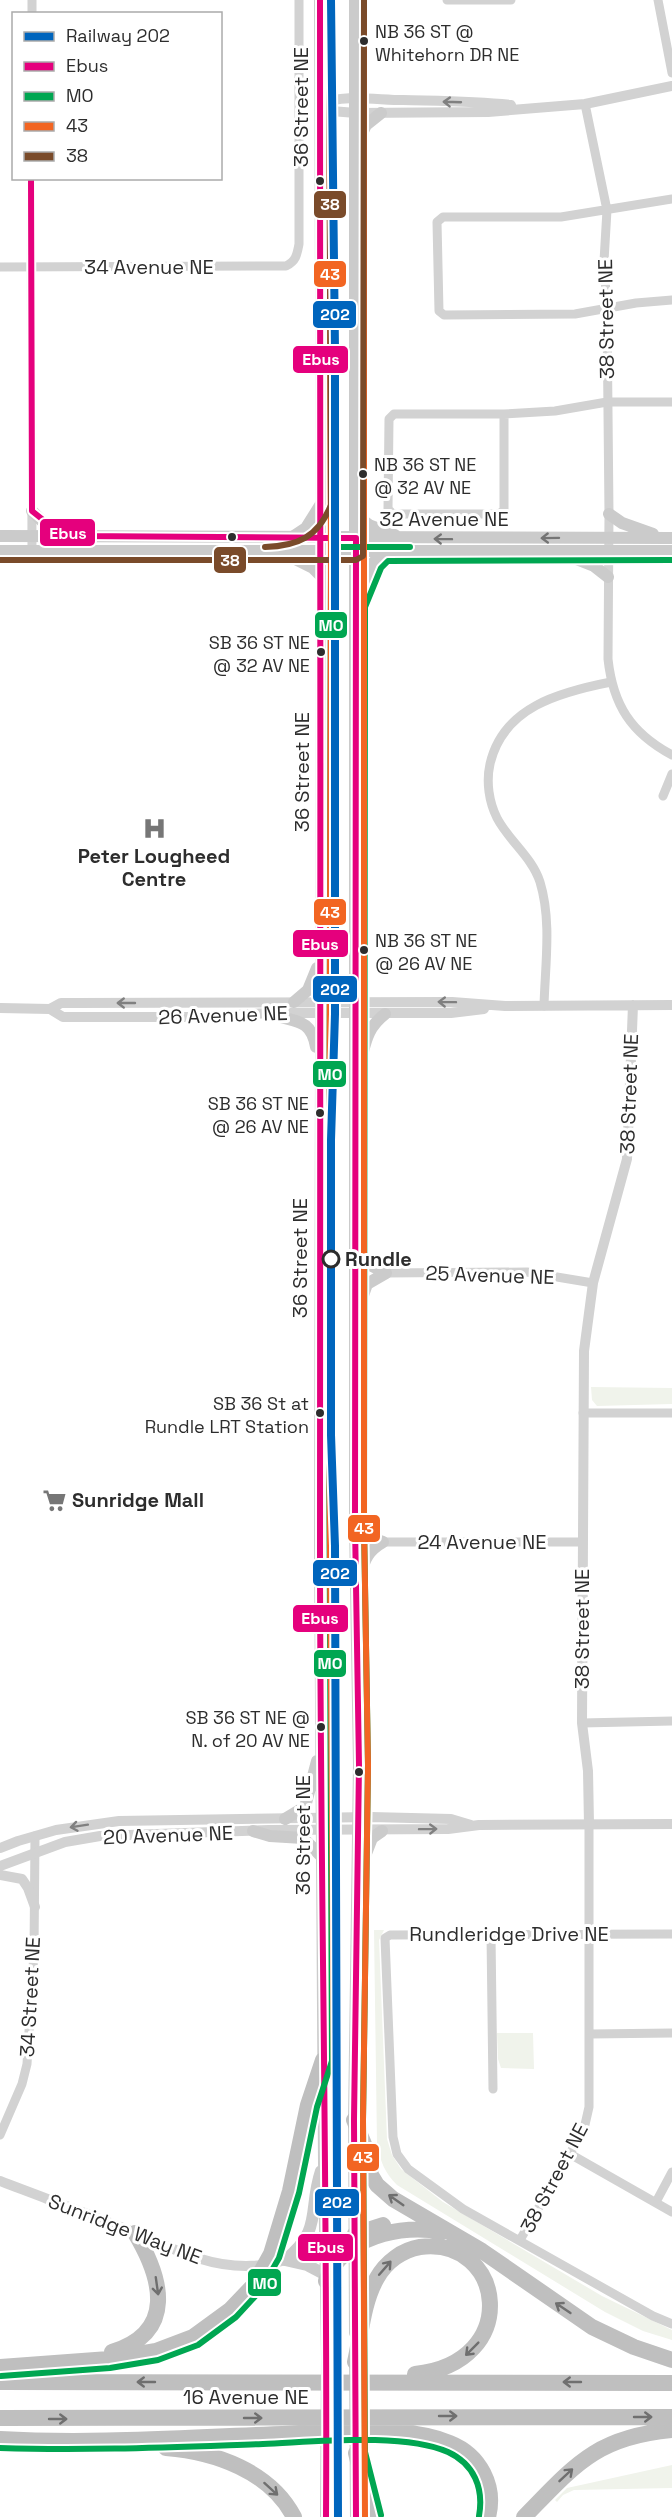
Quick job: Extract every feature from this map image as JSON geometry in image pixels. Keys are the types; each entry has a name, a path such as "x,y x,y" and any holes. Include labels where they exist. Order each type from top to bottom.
{"highway":[{"path":"0,2367 138,2355 182,2342 214,2324 253,2286 271,2254 301,2145 308,2105 323,2060"},
{"path":"354,2120 364,2144 367,2165 377,2185 401,2205 446,2229 592,2326 634,2347 672,2360"},
{"path":"326,2278 329,2271 370,2227 405,2223 430,2224 446,2229"},
{"path":"355,2241 405,2229 434,2230 463,2240"},
{"path":"85,2360 131,2344 146,2331 156,2313 159,2294 156,2276 135,2233"},
{"path":"334,2381 353,2377 419,2374 442,2368 462,2358 477,2345 488,2326 489,2294 481,2274 466,2258 447,2249 415,2248 395,2257 382,2270 373,2286 355,2362"},
{"name":"16 Avenue NE","path":"0,2382 672,2382"},
{"name":"16 Avenue NE","path":"0,2418 672,2417"},
{"path":"524,2517 573,2468 596,2451 632,2436 672,2430"},
{"path":"0,2439 118,2442 284,2434 401,2433 427,2436 460,2448 468,2453 483,2470 490,2491 488,2517"},
{"path":"118,2442 188,2450 233,2464 271,2488 294,2517"},
{"path":"356,2453 372,2517"}],"main road":[{"name":"36 Street NE","path":"320,0 322,504 320,1072 326,2517"},
{"path":"355,0 357,1253 355,1525 358,1824 354,2120 356,2517"},
{"path":"356,146 366,125 381,113"},
{"path":"290,538 306,528 322,504"},
{"path":"32,511 45,524 59,532 76,536"},
{"path":"609,514 622,523 667,538"},
{"path":"356,515 369,525 405,538"},
{"name":"32 Avenue NE","path":"0,536 667,538"},
{"name":"32 Avenue NE","path":"0,551 672,551"},
{"path":"554,551 594,566 608,577"},
{"path":"279,552 313,568 322,577"},
{"path":"356,605 373,563 384,552"},
{"path":"294,1002 308,990 313,982 321,943"},
{"path":"269,1013 298,1021 311,1030 320,1072"},
{"path":"356,1075 367,1034 385,1014"},
{"path":"357,1253 373,1268 386,1273"},
{"path":"357,1319 363,1289 372,1279 386,1273"},
{"path":"355,1525 365,1536 383,1542"},
{"path":"356,1596 363,1561 374,1547 383,1542"},
{"path":"285,1819 305,1807 322,1743"},
{"path":"357,1875 372,1838 382,1831"},
{"path":"253,1832 270,1836 303,1838 322,1857"},
{"path":"285,2260 299,2248 311,2230 315,2188 324,2163"},
{"path":"285,2260 307,2265 326,2278"}],"street":[{"name":"34 Avenue NE","path":"0,267 286,266 295,259 299,244 299,0"},
{"path":"447,0 511,0"},
{"path":"658,0 672,73"},
{"path":"356,106 381,113 488,112 585,104 672,86"},
{"path":"320,104 331,111 356,106 488,103 531,108"},
{"name":"38 Street NE","path":"585,104 607,210 604,261 607,310 608,659 610,682"},
{"path":"31,180 32,551"},
{"path":"672,199 561,217 442,217 437,222 439,311 444,315 554,316 607,310 636,303 672,300"},
{"path":"504,414 504,510 499,514 393,514 388,509 388,419 394,414 504,414 555,411 607,402 672,402"},
{"path":"544,1006 546,907 540,882 528,859 504,831 495,815 488,787 493,752 510,723 521,713 560,694 610,682 632,726 654,745 672,755"},
{"path":"663,796 672,774"},
{"name":"26 Avenue NE","path":"0,1008 50,1009 61,1003 294,1002 321,1008"},
{"name":"26 Avenue NE","path":"50,1009 63,1017 201,1017 321,1008 452,1002 505,1006 672,1005"},
{"name":"38 Street NE","path":"520,2240 584,2129 589,2107 591,2034 589,1824 588,1771 582,1723 584,1351 593,1282 627,1160 633,1005"},
{"name":"26 Avenue NE","path":"356,1008 385,1014 452,1013 505,1006"},
{"name":"25 Avenue NE","path":"386,1273 527,1272 593,1282"},
{"path":"583,1413 672,1413"},
{"name":"24 Avenue NE","path":"383,1542 582,1542"},
{"path":"582,1723 672,1721"},
{"name":"20 Avenue NE","path":"0,1848 35,1836 78,1826 119,1821 285,1819 322,1824"},
{"path":"358,1824 451,1819 474,1826"},
{"name":"20 Avenue NE","path":"0,1866 65,1842 100,1836 253,1832 322,1824 358,1824"},
{"path":"358,1824 382,1831 474,1826 672,1824"},
{"name":"34 Street NE","path":"0,2135 22,2084 27,2064 35,1907 35,1836"},
{"path":"0,1875 22,1879 35,1907"},
{"name":"Rundleridge Drive NE","path":"672,1934 390,1935 385,1938 393,2137 397,2154 408,2169 462,2209 653,2316 672,2324"},
{"path":"491,1935 493,2089"},
{"path":"591,2034 672,2033"},
{"path":"570,2154 672,2212"},
{"path":"656,2202 672,2172"},
{"name":"Sunridge Way NE","path":"0,2181 135,2233 192,2258 218,2264 245,2266 285,2260 325,2246 355,2241"}],"shaded area":[{"path":"591,1387 672,1388 672,1404 597,1406 592,1400"},
{"path":"374,1930 384,1930 379,1940 387,2139 392,2155 401,2169 443,2202 602,2296 672,2330 672,2340 643,2331 605,2312 397,2185 389,2176 381,2161 377,2144"},
{"path":"497,2033 533,2033 534,2069 501,2068 498,2059"},
{"path":"672,2465 672,2488 574,2490 563,2495 557,2502 555,2500 567,2488"}],"rail line":[{"name":"202","path":"331,0 335,349 335,1014 331,1140 331,1435 335,1546 338,2517"}],"transit line":[{"name":"Ebus","path":"320,0 320,1543 326,2517"},
{"name":"43","path":"329,0 331,577 329,1276"},
{"name":"38","path":"265,547 287,545 306,538 320,525 331,505 329,0"},
{"name":"43","path":"364,0 364,1525 368,1765 363,2120 365,2517"},
{"name":"38","path":"0,560 356,560 363,556 364,0"},
{"name":"Ebus","path":"31,180 32,511 52,527 76,536 356,538 355,1525 359,1765 354,2120 356,2517"},
{"name":"MO","path":"329,1276 331,547 410,547"},
{"name":"MO","path":"381,2515 365,2452 363,2120 368,1765 364,1525 365,607 381,568 388,561 672,560"},
{"name":"MO","path":"1,2376 110,2368 158,2360 198,2345 236,2317 260,2291 279,2258 299,2193 317,2107 332,2061 329,1416"},
{"name":"43","path":"329,1416 336,2356 335,2517"},
{"name":"MO","path":"0,2448 132,2448 332,2440 408,2442 448,2452 465,2463 471,2470 478,2487 479,2516"}],"place":[{"name":"NB 36 ST @ Whitehorn DR NE","path":"364,41"},
{"name":"NB 36 ST NE @ 32 AV NE","path":"363,474"},
{"name":"SB 36 ST NE @ 32 AV NE","path":"321,652"},
{"name":"Peter Lougheed Centre","path":"154,828"},
{"name":"NB 36 ST NE @ 26 AV NE","path":"364,950"},
{"name":"SB 36 ST NE @ 26 AV NE","path":"320,1113"},
{"name":"Rundle","path":"331,1259"},
{"name":"SB 36 St at Rundle LRT Station","path":"320,1413"},
{"name":"Sunridge Mall","path":"54,1500"},
{"name":"SB 36 ST NE @ N. of 20 AV NE","path":"321,1727"}]}
